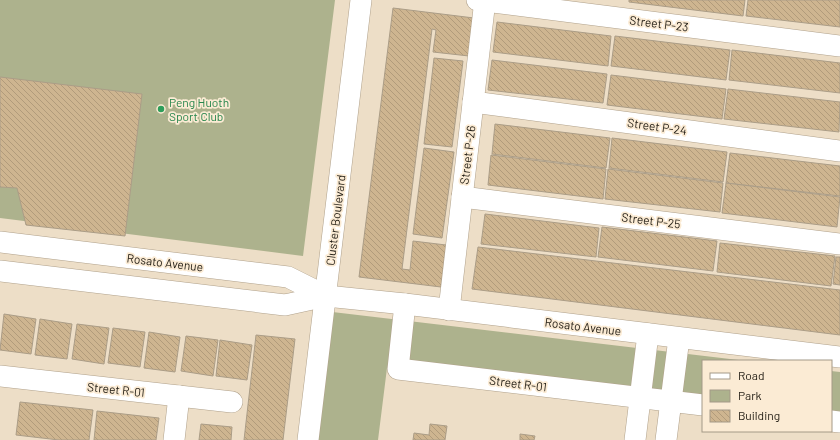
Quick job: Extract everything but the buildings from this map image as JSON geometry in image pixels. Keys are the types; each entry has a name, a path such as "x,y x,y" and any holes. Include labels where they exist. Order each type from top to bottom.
{"street":[{"name":"Cluster Boulevard","path":"308,440 361,0"},
{"name":"Street P-23","path":"482,0 840,46"},
{"name":"Street P-26","path":"449,310 473,102 482,0"},
{"name":"Street P-24","path":"473,102 840,151"},
{"name":"Street P-25","path":"462,197 840,244"},
{"name":"Rosato Avenue","path":"0,242 288,277 326,296"},
{"path":"61,278 65,250"},
{"name":"Rosato Avenue","path":"0,270 285,305 326,296 405,304 840,357"},
{"name":"Street R-01","path":"405,304 398,369 702,405"},
{"path":"635,440 648,334"},
{"path":"666,440 679,338"},
{"name":"Street R-01","path":"0,376 232,402"},
{"path":"174,440 179,396"}],"green space":[{"name":"Peng Huoth Sport Club","path":"0,0 335,0 303,256 0,218"},
{"path":"324,311 739,360 702,360 702,405 387,368 378,440 308,440"},
{"path":"832,371 840,372 840,422 832,421"}],"place":[{"name":"Peng Huoth Sport Club","path":"161,109"}]}
